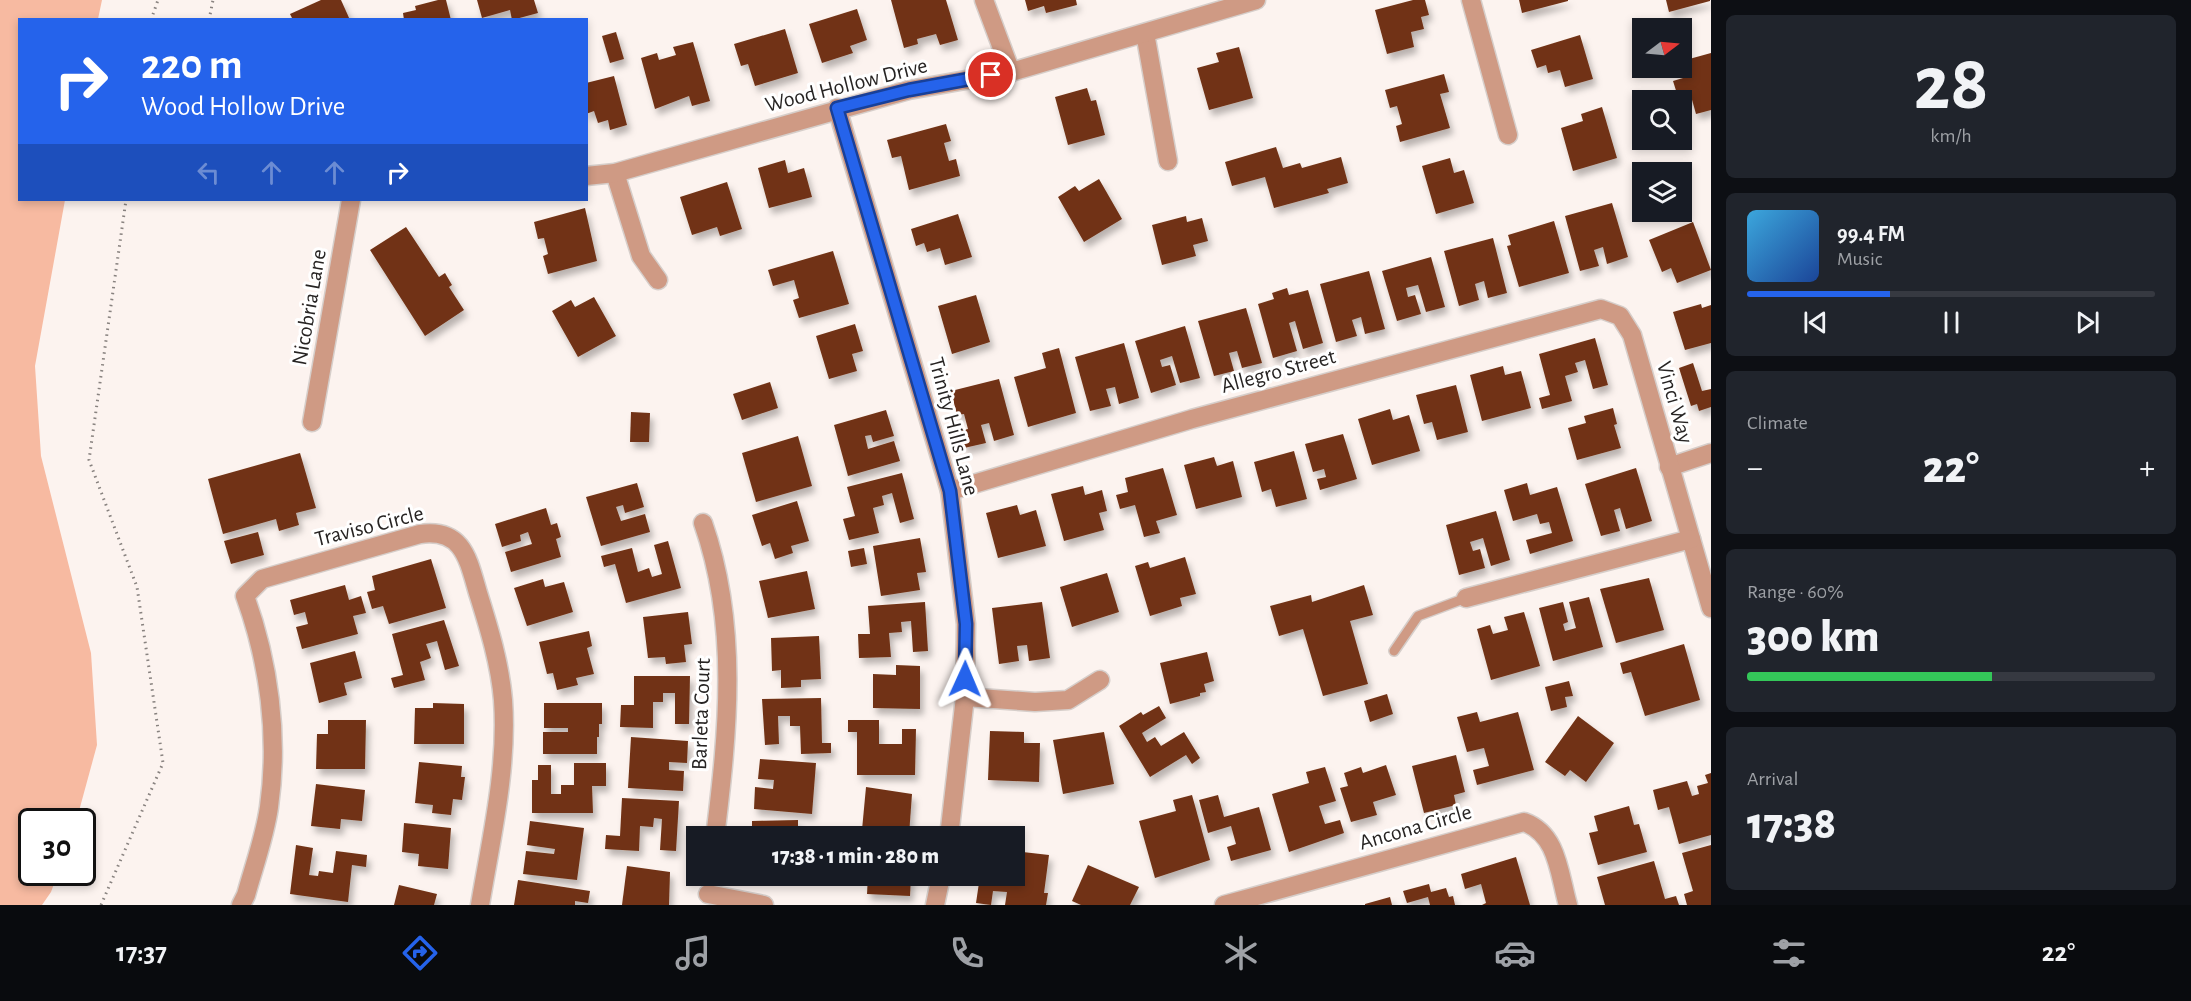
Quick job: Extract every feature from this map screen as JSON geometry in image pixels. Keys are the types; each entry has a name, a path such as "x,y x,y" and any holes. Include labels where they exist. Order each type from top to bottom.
{"street":[{"path":"984,0 1011,72"},
{"name":"Wood Hollow Drive","path":"588,176 615,173 837,108 909,90 1011,72 1256,0"},
{"path":"1471,0 1508,135"},
{"path":"1145,33 1168,161"},
{"name":"Trinity Hills Lane","path":"837,108 950,491 966,624 965,697 950,826"},
{"path":"615,173 641,256 658,280"},
{"name":"Nicobria Lane","path":"312,422 351,201"},
{"name":"Allegro Street","path":"950,491 1192,419 1581,313 1601,309 1620,316"},
{"name":"Vinci Way","path":"1620,316 1632,335 1711,608"},
{"path":"1669,467 1711,453"},
{"name":"Barleta Court","path":"703,523 716,558 729,672 724,766 716,826"},
{"name":"Traviso Circle","path":"241,905 246,895 269,809 274,751 259,634 244,596 262,579 437,531 456,541 467,556 493,642 503,699 504,733 480,905"},
{"path":"1466,598 1691,538"},
{"path":"965,697 1035,702 1068,700 1100,680"},
{"name":"Ancona Circle","path":"1224,905 1524,822 1537,827 1552,844 1568,905"},
{"path":"935,905 939,886"},
{"path":"708,892 764,905"}],"lane":[{"path":"1394,651 1418,616 1466,598"}],"path":[{"path":"152,18 158,0"},
{"path":"209,18 213,0"},
{"path":"101,905 163,763 137,586 88,460 126,201"}],"shaded area":[{"path":"0,0 102,0 98,18 18,18 18,201 65,201 35,366 41,456 91,653 97,745 80,808 18,808 18,886 53,886 42,905 0,905"}],"building":[{"path":"321,0 341,0 349,18 292,18 290,14"},
{"path":"446,0 450,18 404,18 403,13 416,10 415,6"},
{"path":"477,0 534,0 538,13 512,18 510,10 482,18"},
{"path":"891,0 946,0 958,40 940,45 936,34 917,39 918,44 904,48"},
{"path":"1025,0 1076,0 1077,5 1046,13 1044,6 1028,11"},
{"path":"1413,0 1425,0 1429,15 1421,17 1424,29 1411,32 1414,47 1387,54 1375,10"},
{"path":"1519,0 1568,0 1568,1 1522,13"},
{"path":"1666,0 1710,0 1710,1 1669,12"},
{"path":"857,9 867,40 850,46 853,53 822,63 809,24"},
{"path":"785,29 798,73 755,86 748,64 741,66 734,44"},
{"path":"616,32 624,59 610,63 602,36"},
{"path":"1580,35 1593,79 1565,87 1560,70 1548,73 1546,65 1537,68 1531,50"},
{"path":"693,42 710,101 692,106 689,96 655,109 641,58 657,53 659,60 676,55 673,47"},
{"path":"1239,47 1253,98 1209,110 1197,68 1219,62 1216,53"},
{"path":"1711,53 1711,110 1696,114 1692,90 1676,90 1673,81 1692,78 1692,58"},
{"path":"1444,74 1449,92 1440,94 1450,128 1400,142 1396,126 1402,124 1397,106 1390,108 1385,90"},
{"path":"614,76 627,125 610,130 608,120 598,123 594,111 588,113 588,82"},
{"path":"1087,88 1091,101 1096,100 1105,135 1068,145 1055,97"},
{"path":"1602,107 1617,158 1573,171 1561,128 1583,121 1581,114"},
{"path":"946,124 951,141 944,143 949,161 956,159 960,176 909,190 901,156 892,158 887,140"},
{"path":"1276,147 1283,168 1300,163 1302,168 1341,157 1348,183 1327,189 1329,193 1274,208 1265,177 1232,186 1225,162"},
{"path":"1450,158 1454,173 1464,170 1474,203 1436,214 1422,166"},
{"path":"785,160 788,173 804,168 812,197 769,208 758,168"},
{"path":"1099,179 1122,219 1084,242 1058,197 1075,186 1079,191"},
{"path":"727,182 742,229 720,236 717,227 692,235 680,197"},
{"path":"1612,203 1628,257 1607,264 1603,247 1594,250 1599,266 1580,271 1565,216"},
{"path":"585,208 597,261 548,274 543,256 548,254 544,238 538,239 534,222"},
{"path":"958,214 972,257 945,265 940,248 927,252 924,243 916,246 911,229"},
{"path":"1186,216 1187,222 1202,218 1208,241 1193,245 1196,256 1162,265 1152,225"},
{"path":"1554,221 1569,273 1519,287 1507,246 1511,245 1508,235"},
{"path":"1693,222 1711,270 1677,283 1671,268 1662,272 1649,240"},
{"path":"406,227 439,277 445,273 452,285 449,287 464,310 425,336 370,250"},
{"path":"1493,238 1507,293 1488,298 1484,281 1475,284 1479,300 1459,306 1444,251"},
{"path":"833,251 849,304 799,318 793,300 799,298 794,280 773,286 768,270"},
{"path":"1431,257 1445,307 1426,312 1418,285 1406,288 1408,297 1415,295 1421,314 1397,321 1382,271"},
{"path":"1369,271 1385,329 1365,334 1361,317 1352,320 1357,336 1336,342 1320,284"},
{"path":"1287,288 1289,295 1308,290 1323,343 1303,349 1295,321 1289,323 1297,351 1273,358 1258,304 1274,299 1272,293"},
{"path":"976,295 990,342 952,354 938,306"},
{"path":"594,297 616,336 578,357 552,311 571,300 575,307"},
{"path":"1701,304 1702,308 1711,305 1711,343 1685,350 1673,312"},
{"path":"1246,308 1262,363 1242,368 1237,351 1229,353 1234,371 1214,376 1198,321"},
{"path":"855,324 863,351 852,354 857,371 829,379 816,336"},
{"path":"1185,326 1200,378 1180,383 1172,356 1160,360 1162,367 1170,365 1176,385 1151,393 1135,341"},
{"path":"1595,338 1608,385 1593,389 1585,360 1575,363 1578,372 1565,376 1572,401 1542,409 1539,398 1550,395 1539,354"},
{"path":"1124,343 1139,398 1119,404 1115,387 1106,389 1111,406 1090,411 1075,357"},
{"path":"1059,348 1076,413 1028,427 1014,377 1046,368 1042,353"},
{"path":"1693,363 1702,391 1711,389 1711,407 1699,411 1697,404 1691,406 1679,368"},
{"path":"1503,366 1505,375 1521,371 1531,408 1482,421 1470,375"},
{"path":"999,379 1014,435 994,441 989,423 981,425 986,443 964,448 960,431 968,429 964,414 957,415 951,391"},
{"path":"770,382 778,408 742,420 733,394"},
{"path":"1456,385 1468,432 1437,440 1432,422 1424,424 1416,395"},
{"path":"1613,408 1617,424 1614,425 1621,448 1577,460 1568,428 1586,423 1584,416"},
{"path":"1390,409 1393,420 1409,415 1420,451 1372,465 1358,419"},
{"path":"886,410 894,436 873,442 871,435 865,436 868,449 894,441 900,461 848,476 834,425"},
{"path":"631,412 650,413 649,442 630,442"},
{"path":"1343,434 1357,479 1320,490 1317,479 1326,477 1324,469 1313,472 1305,444"},
{"path":"798,436 812,486 756,502 742,453"},
{"path":"1294,451 1307,499 1276,507 1271,489 1262,492 1254,462"},
{"path":"300,453 316,508 296,513 299,525 279,531 276,519 223,534 208,479"},
{"path":"1214,457 1217,466 1233,461 1242,497 1196,509 1184,465"},
{"path":"1163,468 1177,515 1156,521 1160,533 1144,537 1135,505 1120,509 1116,495 1128,492 1125,478"},
{"path":"1636,468 1652,521 1626,529 1620,508 1614,510 1620,531 1601,536 1585,484"},
{"path":"902,473 914,519 900,523 892,493 882,496 884,505 873,508 879,533 849,540 843,519 855,516 847,487"},
{"path":"637,483 644,507 625,513 623,505 616,507 621,521 645,514 650,532 601,546 586,497"},
{"path":"1527,483 1530,495 1557,487 1573,541 1530,554 1526,540 1552,533 1549,522 1540,524 1537,514 1513,521 1504,490"},
{"path":"1083,486 1085,495 1102,490 1107,511 1099,513 1104,530 1064,541 1051,494"},
{"path":"797,501 809,541 791,546 793,553 775,559 770,543 762,546 752,515"},
{"path":"1017,505 1020,515 1036,510 1046,546 998,558 986,513"},
{"path":"546,508 551,525 557,523 561,537 556,539 561,557 511,572 505,552 532,544 528,532 520,535 521,541 502,547 495,524"},
{"path":"1496,511 1510,560 1491,566 1483,538 1470,542 1473,551 1480,549 1485,568 1459,575 1446,525"},
{"path":"258,532 264,555 231,564 224,541"},
{"path":"920,538 926,572 917,573 920,590 881,596 873,546"},
{"path":"668,541 681,588 626,603 615,564 604,567 601,556 632,548 638,572 649,568 652,577 662,574 654,545"},
{"path":"864,548 867,564 851,567 848,551"},
{"path":"1185,557 1196,594 1180,598 1182,606 1150,616 1135,566 1148,562 1150,568"},
{"path":"431,559 446,608 389,624 383,606 372,609 367,592 375,590 372,576"},
{"path":"807,571 815,609 768,618 759,581"},
{"path":"1107,573 1119,612 1072,627 1060,587"},
{"path":"1649,578 1664,630 1616,643 1600,589"},
{"path":"543,579 545,587 564,582 573,612 527,626 514,588"},
{"path":"345,585 349,600 361,596 366,613 353,616 358,634 302,649 296,627 308,624 305,612 294,615 290,600"},
{"path":"1364,585 1373,615 1350,621 1368,684 1323,696 1303,629 1279,636 1270,606 1311,595 1312,602"},
{"path":"1589,597 1603,647 1553,661 1539,608 1563,602 1568,622 1563,624 1565,631 1576,628 1569,602"},
{"path":"925,602 928,651 913,652 911,621 901,622 902,632 889,633 891,657 859,658 858,634 870,634 868,606"},
{"path":"1042,602 1050,658 1029,661 1027,645 1017,646 1019,661 999,664 992,608"},
{"path":"688,612 692,644 684,645 686,662 666,664 665,657 648,658 643,617"},
{"path":"1524,612 1540,666 1491,680 1477,629 1490,625 1493,634 1508,630 1504,617"},
{"path":"444,620 459,666 445,670 437,641 426,644 431,658 420,662 425,680 394,688 391,678 403,675 392,634"},
{"path":"589,631 592,646 587,648 594,674 576,678 578,685 557,690 553,673 547,674 539,642"},
{"path":"819,636 821,679 801,680 801,687 781,688 781,670 772,671 771,638"},
{"path":"1684,644 1700,700 1645,716 1631,672 1623,674 1620,663"},
{"path":"355,651 362,678 344,683 347,695 319,703 310,663"},
{"path":"1207,652 1214,681 1204,684 1206,692 1200,693 1200,696 1170,704 1160,663"},
{"path":"896,665 920,666 920,709 873,708 873,674 896,675"},
{"path":"634,676 690,676 689,724 675,724 675,693 663,693 663,702 653,702 653,728 620,727 621,705 634,705"},
{"path":"1569,681 1573,696 1565,697 1567,707 1551,711 1545,687"},
{"path":"1387,694 1393,714 1370,722 1364,701"},
{"path":"821,698 822,743 831,743 831,753 801,754 800,726 790,726 790,716 778,716 779,744 765,745 762,699"},
{"path":"433,703 464,704 464,744 414,744 415,708 433,708"},
{"path":"544,703 602,703 602,724 599,724 597,754 543,754 543,732 568,732 568,728 544,728"},
{"path":"1159,706 1166,718 1142,733 1147,742 1155,737 1161,746 1184,732 1200,758 1192,764 1186,755 1150,777 1119,726 1141,712 1143,715"},
{"path":"1477,712 1480,722 1518,712 1534,770 1477,785 1473,770 1489,766 1484,748 1467,752 1457,717"},
{"path":"1578,716 1614,743 1586,782 1570,770 1565,776 1545,762"},
{"path":"328,720 366,720 365,769 316,769 317,734 328,734"},
{"path":"848,720 879,720 879,744 902,744 902,729 916,729 915,775 857,775 857,732 848,732"},
{"path":"990,731 1024,732 1024,743 1040,743 1039,782 988,780"},
{"path":"1104,732 1114,784 1063,794 1053,740"},
{"path":"631,737 688,741 687,763 669,762 669,770 684,771 683,791 628,788"},
{"path":"1456,755 1465,792 1454,795 1456,805 1424,813 1412,766"},
{"path":"760,759 816,763 812,814 754,809 755,787 773,789 774,780 758,779"},
{"path":"419,762 462,766 461,777 465,777 462,800 453,799 451,815 432,813 433,805 415,803"},
{"path":"574,763 606,763 606,786 592,786 593,813 532,813 532,780 538,780 538,765 551,765 551,794 561,794 561,785 574,785"},
{"path":"1386,765 1396,795 1373,802 1377,815 1351,822 1340,788 1348,786 1344,773 1361,767 1363,773"},
{"path":"1325,767 1336,801 1319,806 1325,824 1340,820 1344,833 1289,852 1272,794 1309,783 1306,772"},
{"path":"1711,773 1711,835 1679,844 1669,807 1658,810 1653,790 1687,781 1692,796 1699,794 1697,786 1708,783 1705,775"},
{"path":"316,784 365,790 362,821 341,819 340,829 311,826"},
{"path":"866,787 912,794 910,826 862,826"},
{"path":"1192,795 1210,860 1155,878 1139,821 1176,811 1173,800"},
{"path":"1218,795 1224,817 1259,807 1271,850 1231,861 1227,847 1236,844 1231,826 1208,833 1199,800"},
{"path":"622,798 679,801 676,851 660,850 662,819 654,818 653,827 640,826 639,851 605,849 606,835 620,836"},
{"path":"1629,806 1634,825 1639,824 1647,852 1598,865 1589,833 1598,831 1594,816"},
{"path":"798,820 798,826 752,826 752,821"},
{"path":"530,821 584,828 577,880 523,874 526,851 554,854 555,849 527,845"},
{"path":"404,823 451,828 448,869 418,866 419,854 402,852"},
{"path":"296,845 313,848 309,875 318,876 319,871 333,873 336,851 367,855 366,867 352,865 348,902 290,894"},
{"path":"1711,845 1711,905 1687,905 1684,894 1693,891 1682,853"},
{"path":"1025,852 1049,855 1044,893 1048,893 1046,905 1005,905 1007,892 993,891 991,905 976,903 979,886 1025,886"},
{"path":"1516,857 1530,905 1482,905 1486,903 1481,884 1465,889 1461,874"},
{"path":"1654,861 1665,899 1676,896 1679,905 1605,905 1597,877"},
{"path":"1088,865 1139,887 1130,905 1081,905 1072,901"},
{"path":"627,866 670,872 669,905 622,905"},
{"path":"518,880 590,891 588,903 575,901 575,905 514,905"},
{"path":"1429,884 1431,892 1446,888 1449,897 1453,896 1455,905 1430,905 1428,897 1407,903 1403,891"},
{"path":"399,885 437,894 434,905 394,905"},
{"path":"867,886 910,886 910,896 867,894"},
{"path":"1390,897 1392,905 1365,905 1365,904"}],"route":[{"path":"965,679 966,624 961,565 950,491 837,108 909,90 991,75"}]}
